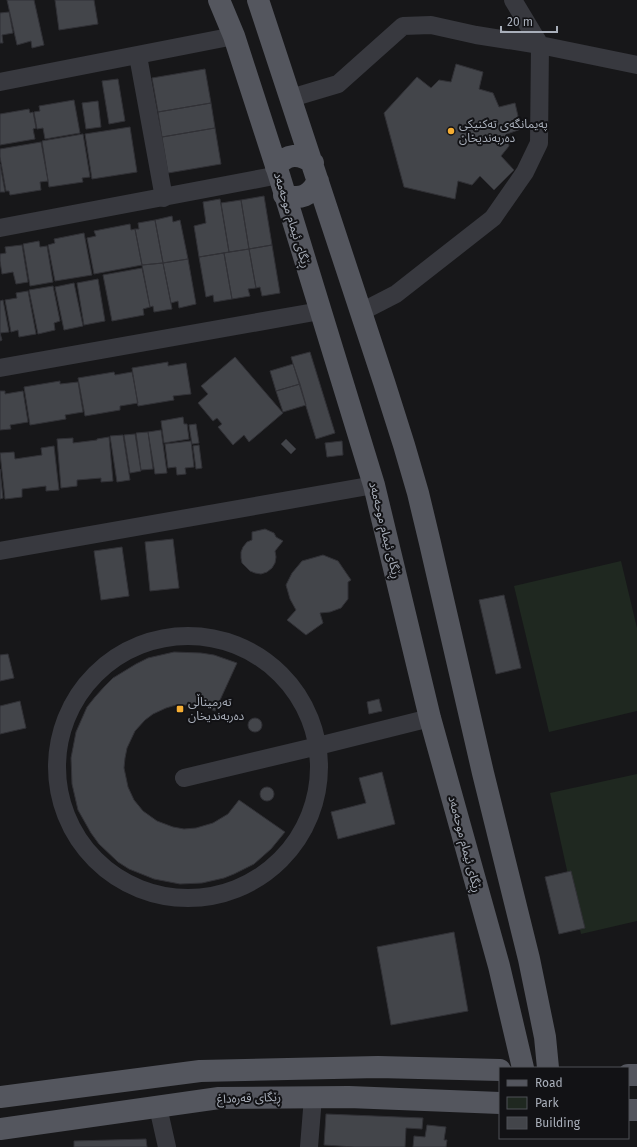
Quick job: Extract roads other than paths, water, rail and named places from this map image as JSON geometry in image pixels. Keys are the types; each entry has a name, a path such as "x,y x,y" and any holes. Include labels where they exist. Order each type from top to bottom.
{"main road":[{"name":"ڕێگای ئیمام موحەمەد","path":"219,0 234,36 280,179 374,485 430,718 499,966 523,1067"},
{"path":"258,0 316,172 404,445 418,494 483,773 529,959 545,1037 548,1067"},
{"path":"298,156 306,158 316,172 314,188 308,194 301,197 292,197 280,179 281,160 289,157 298,156"},
{"path":"499,966 529,959"},
{"path":"0,1097 200,1071 378,1068 499,1070"},
{"name":"ڕێگای قەرەداغ","path":"0,1130 219,1098 349,1096 499,1103"}],"street":[{"path":"361,312 396,294 493,218 525,172 539,142 540,45 513,0"},
{"path":"291,98 338,84 403,26 431,25 476,35 540,45 637,64"},
{"path":"0,82 234,36"},
{"path":"138,56 164,198"},
{"path":"0,228 164,198 280,179"},
{"path":"0,368 320,311"},
{"path":"0,550 374,485"},
{"path":"178,636 211,638 240,646 265,661 287,681 300,698 310,718 318,746 319,776 314,804 302,831 294,844 274,865 250,882 230,890 208,896 176,897 160,894 143,890 113,874 88,852 78,838 65,813 59,791 57,775 59,741 68,714 79,694 89,681 114,658 144,643 178,636"},
{"path":"184,778 430,718"},
{"path":"310,1147 313,1097"},
{"path":"158,1107 166,1147"}],"place":[{"name":"په‌یمانگه‌ى ته‌كنیكى ده‌ربه‌ندیخان","path":"451,131"},
{"name":"تەرمیناڵی دەربەندیخان","path":"180,709"}]}
